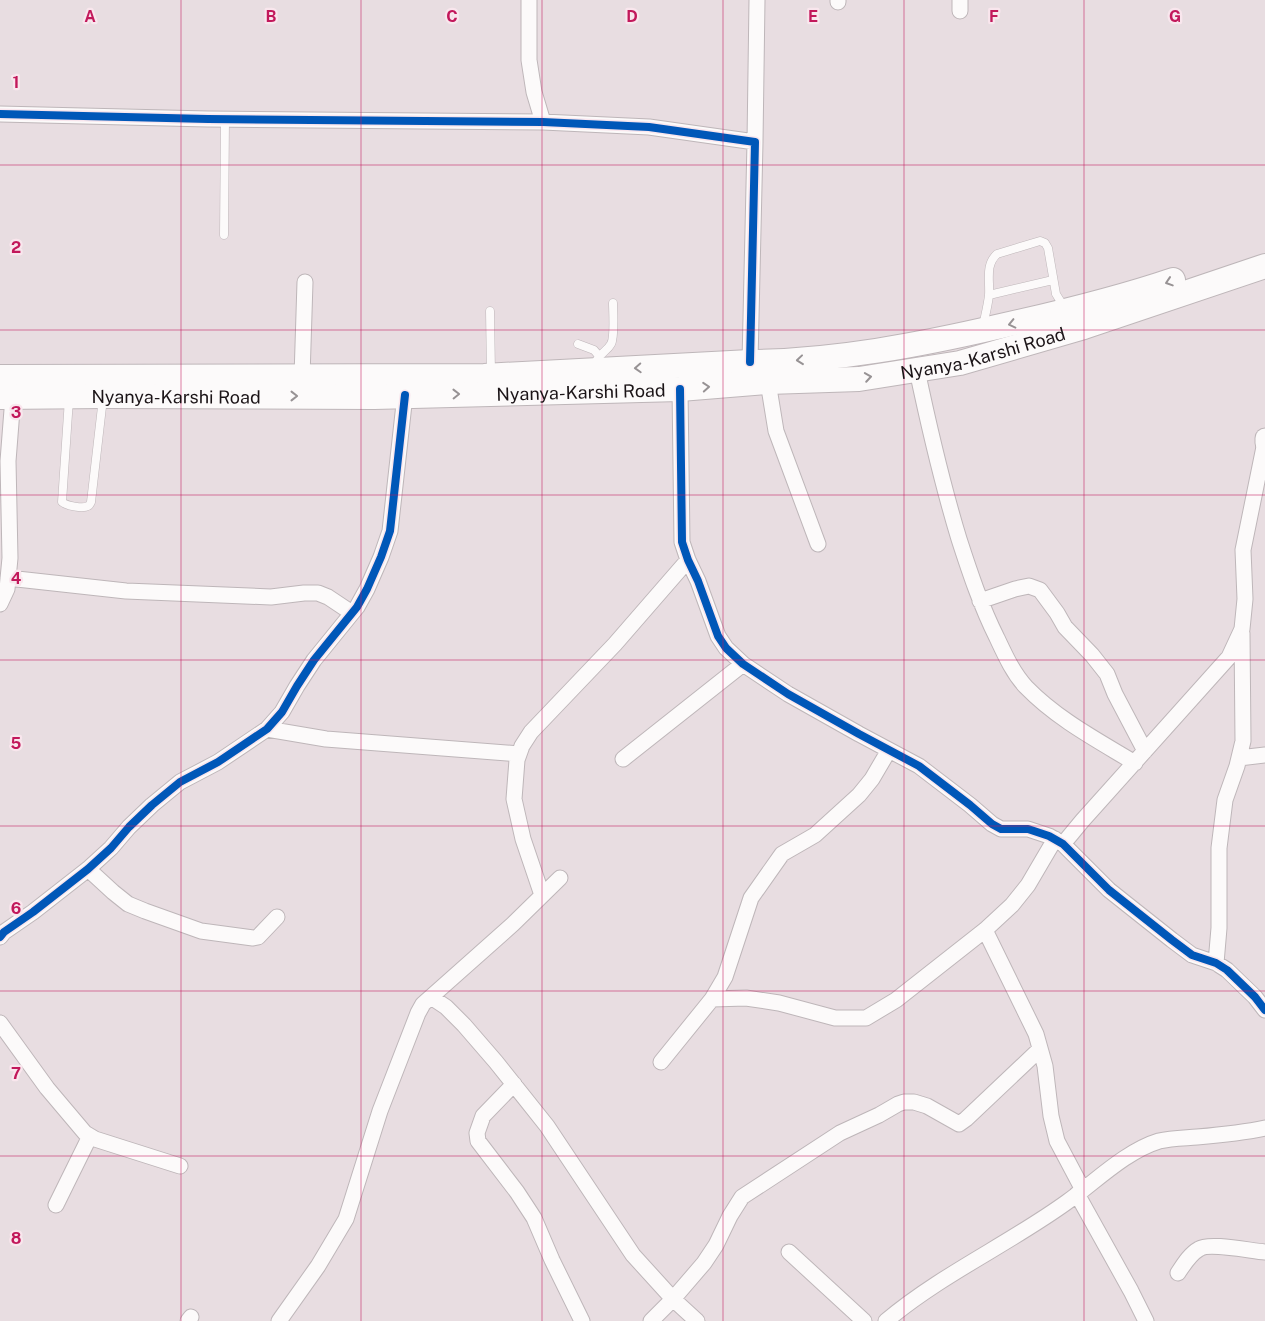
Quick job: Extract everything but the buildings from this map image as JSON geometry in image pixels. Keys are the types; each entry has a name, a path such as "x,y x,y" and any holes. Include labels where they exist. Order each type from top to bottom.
{"main road":[{"name":"Nyanya-Karshi Road","path":"7,397 405,396 596,363 789,362 855,354 982,331 1150,288 1265,250"},
{"name":"Nyanya-Karshi Road","path":"0,377 302,377 497,381 680,389 768,382 860,379 960,363 1084,327 1265,266"}],"street":[{"path":"529,0 529,60 534,92 543,122"},
{"path":"750,362 756,0"},
{"path":"0,114 225,119 543,122 649,127 755,142"},
{"path":"302,377 305,282"},
{"path":"916,370 951,513 968,569 986,615 1014,670 1026,686 1062,719 1140,757"},
{"path":"768,382 776,431 818,544"},
{"path":"680,389 682,542 718,636 726,648 743,664 796,698 919,766 992,824 1001,829 1028,829 1059,842 1109,890 1172,940 1192,955 1216,963 1227,970 1265,1010"},
{"path":"0,937 4,932 88,869 152,805 180,782 218,762 267,730 282,712 314,660 357,607 367,589 390,531 405,396"},
{"path":"0,604 7,589 10,558 7,397"},
{"path":"1216,963 1219,928 1219,848 1225,800 1243,741 1242,629 1245,599 1243,550 1265,438"},
{"path":"542,895 523,839 514,799 517,760 522,746 532,732 615,644 688,560"},
{"path":"8,578 136,591 271,597 318,593 328,597 352,613"},
{"path":"980,601 1029,586 1040,590 1065,627 1107,674 1140,757"},
{"path":"712,998 746,998 779,1003 835,1018 866,1018 896,1000 985,930 1012,905 1059,842 1082,821 1229,657 1242,629"},
{"path":"623,759 743,664"},
{"path":"267,730 326,739 519,754"},
{"path":"661,1062 712,998 725,977 751,898 782,854 815,835 859,795 872,779 889,750"},
{"path":"1239,758 1265,755"},
{"path":"88,869 128,904 201,931 253,938 258,937 277,917"},
{"path":"279,1321 318,1266 346,1219 380,1111 418,1013 431,997 506,931 560,878"},
{"path":"985,930 1036,1034 1045,1066 1051,1116 1057,1141 1080,1192 1146,1321"},
{"path":"431,997 446,1007 464,1025 514,1084 547,1126 633,1255 672,1299 698,1321"},
{"path":"0,1023 47,1088 85,1133 95,1139 180,1166"},
{"path":"651,1321 704,1263 742,1197 840,1133 898,1104 914,1102 927,1106 959,1124 1040,1049"},
{"path":"514,1084 483,1116 477,1133 478,1141 518,1192 534,1218 582,1321"},
{"path":"886,1321 903,1316 923,1293 973,1260 1016,1236 1135,1152 1159,1141 1241,1133 1265,1128"},
{"path":"56,1205 90,1136"},
{"path":"1178,1273 1189,1258 1200,1248 1215,1246 1265,1252"},
{"path":"789,1252 864,1321"}],"lane":[{"path":"224,235 225,119"},
{"path":"982,331 989,295 989,265 993,258 997,254 1040,241 1045,243 1048,248 1056,294 1060,304 1067,310"},
{"path":"989,295 1053,280"},
{"path":"596,363 613,341 614,303"},
{"path":"490,311 497,381"},
{"path":"578,344 594,350 596,363"},
{"path":"69,397 62,502 65,505 84,507 92,502 103,396"}],"cycle path":[{"path":"0,114 208,119 543,122 649,127 755,142 750,362"},
{"path":"680,389 682,542 718,636 726,648 743,664 788,694 919,766 992,824 1001,829 1028,829 1049,836 1063,844 1109,890 1172,940 1192,955 1216,963 1227,970 1255,997 1265,1010"},
{"path":"0,937 4,932 88,869 152,805 180,782 218,762 267,729 282,712 314,660 357,607 381,557 390,531 405,395"}]}
